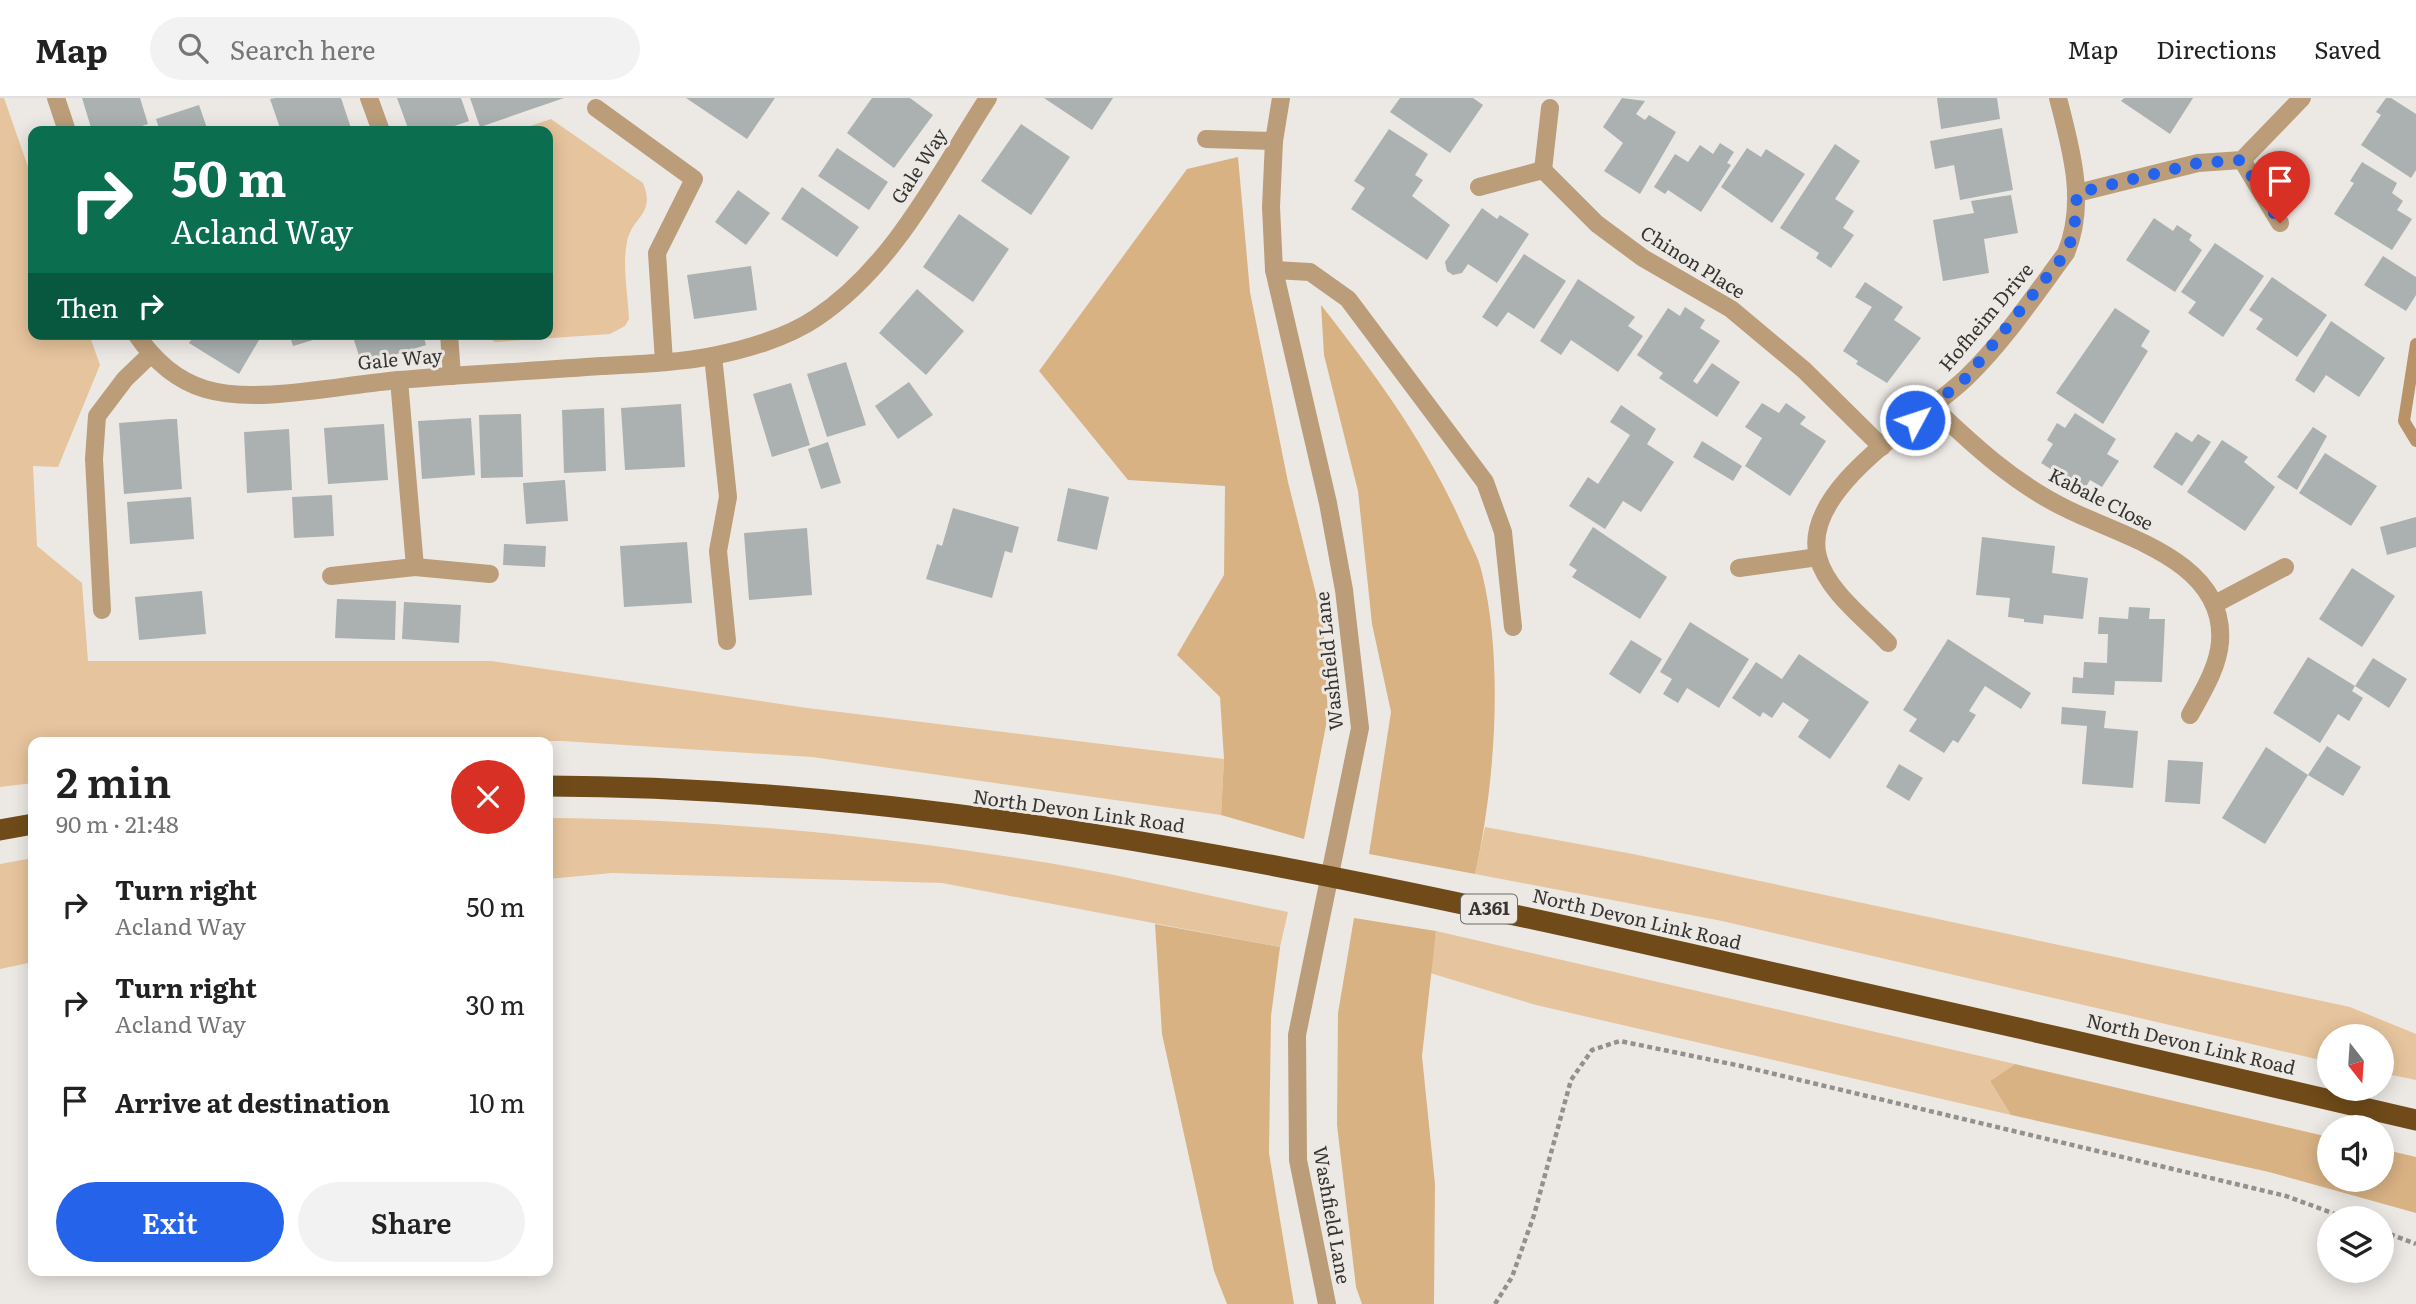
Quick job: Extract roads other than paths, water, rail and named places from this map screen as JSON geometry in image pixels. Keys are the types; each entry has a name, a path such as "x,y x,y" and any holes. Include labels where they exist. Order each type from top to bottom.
{"highway":[{"name":"North Devon Link Road","path":"553,786 631,786 764,794 1038,827 1183,849 1458,902 2050,1034 2416,1120"},
{"path":"0,830 28,825"}],"street":[{"path":"56,98 65,126"},
{"path":"369,98 379,126"},
{"name":"Gale Way","path":"140,340 150,355 177,376 206,389 259,394 399,380 664,362 713,356 761,342 814,319 857,286 894,243 988,98"},
{"name":"Washfield Lane","path":"1281,98 1274,141 1271,207 1274,270 1328,503 1344,590 1360,728 1297,1035 1298,1160 1327,1304"},
{"name":"Hofheim Drive","path":"1818,557 1818,529 1830,499 1882,447 1967,377 2066,253 2074,233 2077,193 2071,148 2058,98"},
{"path":"2077,193 2198,163 2242,160 2302,98"},
{"path":"596,108 694,179 657,253 664,362"},
{"path":"1479,187 1543,170 1550,108"},
{"path":"1206,139 1274,141"},
{"path":"2242,160 2280,223"},
{"name":"Chinon Place","path":"1543,170 1597,224 1633,251 1731,309 1804,370 1882,447"},
{"path":"1274,270 1310,272 1348,299 1485,482 1503,532 1513,627"},
{"path":"449,340 452,376"},
{"path":"102,610 94,459 97,416 125,379 150,355"},
{"path":"713,356 728,497 718,551 727,641"},
{"path":"399,380 415,568"},
{"name":"Kabale Close","path":"1931,406 1993,463 2066,509 2134,536 2192,574 2215,604 2220,617 2220,643 2213,672 2190,715"},
{"path":"1739,568 1818,557 1834,587 1888,643"},
{"path":"2215,604 2285,567"},
{"path":"331,576 415,568 490,574"}],"waterway":[{"path":"2416,344 2404,421 2416,441"}]}
